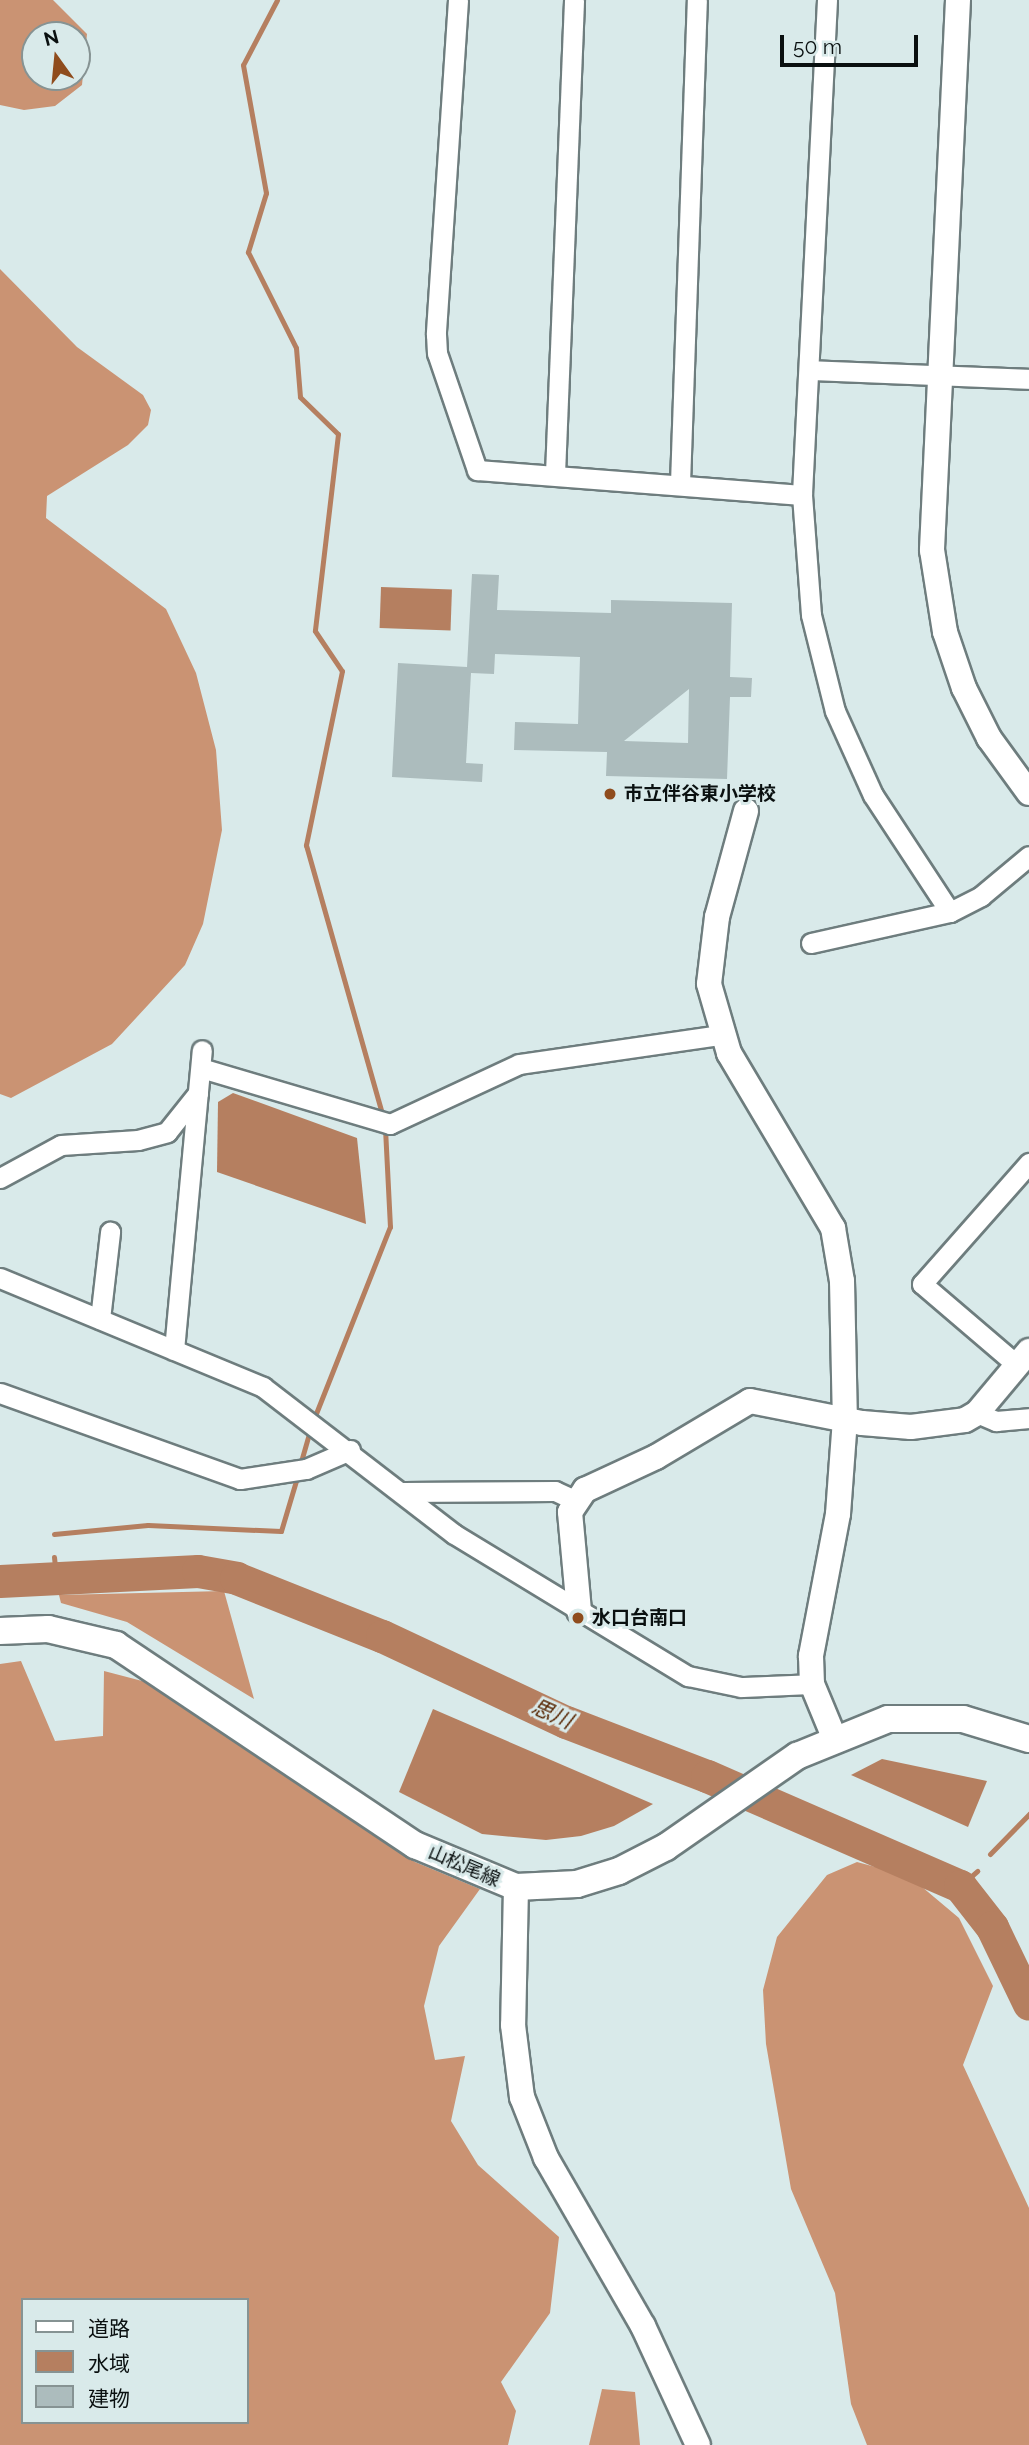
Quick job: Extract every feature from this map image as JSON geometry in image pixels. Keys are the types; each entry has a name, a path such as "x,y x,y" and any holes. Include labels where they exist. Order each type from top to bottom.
{"main road":[{"name":"山松尾線","path":"0,1631 48,1629 116,1645 415,1845 516,1887 577,1884 619,1871 723,1809 770,1776 834,1737 888,1719 962,1719 1029,1739"}],"street":[{"path":"458,0 437,353 477,470 680,483 802,495"},
{"path":"555,474 574,0"},
{"path":"680,483 697,0"},
{"path":"827,0 802,495 811,615 835,711 873,795 950,912"},
{"path":"957,0 932,550 945,632 989,738 1029,793"},
{"path":"809,370 1029,379"},
{"path":"746,811 710,954 711,1000 720,1035 833,1228 842,1281 845,1419 838,1514 811,1656 812,1684 834,1737"},
{"path":"811,943 950,912 981,896 1029,856"},
{"path":"174,1350 202,1059 383,1124 519,1064 720,1035"},
{"path":"0,1178 61,1145 138,1140 167,1132 199,1091"},
{"path":"579,1611 570,1512 574,1500 750,1401 845,1419 911,1427 965,1420 977,1413 1023,1358 922,1284 1029,1163"},
{"path":"100,1319 110,1231"},
{"path":"0,1278 263,1387 303,1413 454,1534 688,1676 741,1686 812,1684"},
{"path":"0,1393 188,1458 214,1473 240,1479 297,1470 350,1450"},
{"path":"977,1413 996,1420 1029,1418"},
{"path":"402,1492 555,1491 574,1500"},
{"path":"516,1887 513,2025 522,2097 546,2158 643,2326 698,2445"}],"shaded area":[{"path":"0,0 53,0 74,21 21,21 21,91 74,91 55,106 24,110 0,105"},
{"path":"0,269 77,347 143,395 151,410 148,425 128,445 47,496 46,518 166,609 196,673 216,750 222,830 203,924 185,965 112,1044 11,1098 0,1094"},
{"path":"224,1591 254,1699 127,1622 61,1603 59,1595"},
{"path":"21,1661 55,1741 103,1736 104,1671 165,1687 415,1862 480,1889 439,1946 424,2006 435,2060 465,2056 451,2121 478,2165 559,2237 550,2313 501,2382 516,2411 508,2445 0,2445 0,1664"},
{"path":"857,1862 909,1876 959,1918 993,1986 963,2065 1029,2208 1029,2445 867,2445 851,2404 835,2293 791,2189 766,2044 763,1990 777,1937 827,1875"},
{"path":"602,2389 635,2392 640,2445 589,2445"}],"water":[{"path":"381,587 452,589 451,630 380,628"},
{"path":"233,1093 357,1138 366,1224 217,1172 218,1102"},
{"path":"433,1709 653,1804 614,1826 581,1836 546,1840 482,1834 399,1792"},
{"path":"882,1759 987,1781 968,1827 851,1775"}],"building":[{"path":"472,574 499,575 497,610 611,613 611,600 732,603 730,677 752,678 751,697 730,697 727,779 606,776 607,752 514,750 515,722 578,724 580,657 495,654 494,674 471,673 466,763 483,764 482,782 392,777 398,663 467,667","holes":["689,689 688,743 624,741"]}],"waterway":[{"path":"277,0 243,65 266,193 248,252 296,348 300,397 338,434 315,631 342,671 306,845 383,1118"},
{"path":"313,1421 390,1227 385,1128"},
{"path":"300,1465 310,1431"},
{"path":"54,1534 148,1525 281,1531 298,1474"},
{"path":"54,1557 56,1577"},
{"name":"思川","path":"0,1581 198,1571 236,1578 382,1636 566,1722 707,1776 960,1886 992,1927 1029,2004"},
{"path":"990,1854 1029,1814"},
{"path":"960,1886 977,1871"}],"place":[{"name":"市立伴谷東小学校","path":"610,794"},
{"name":"水口台南口","path":"578,1618"}]}
